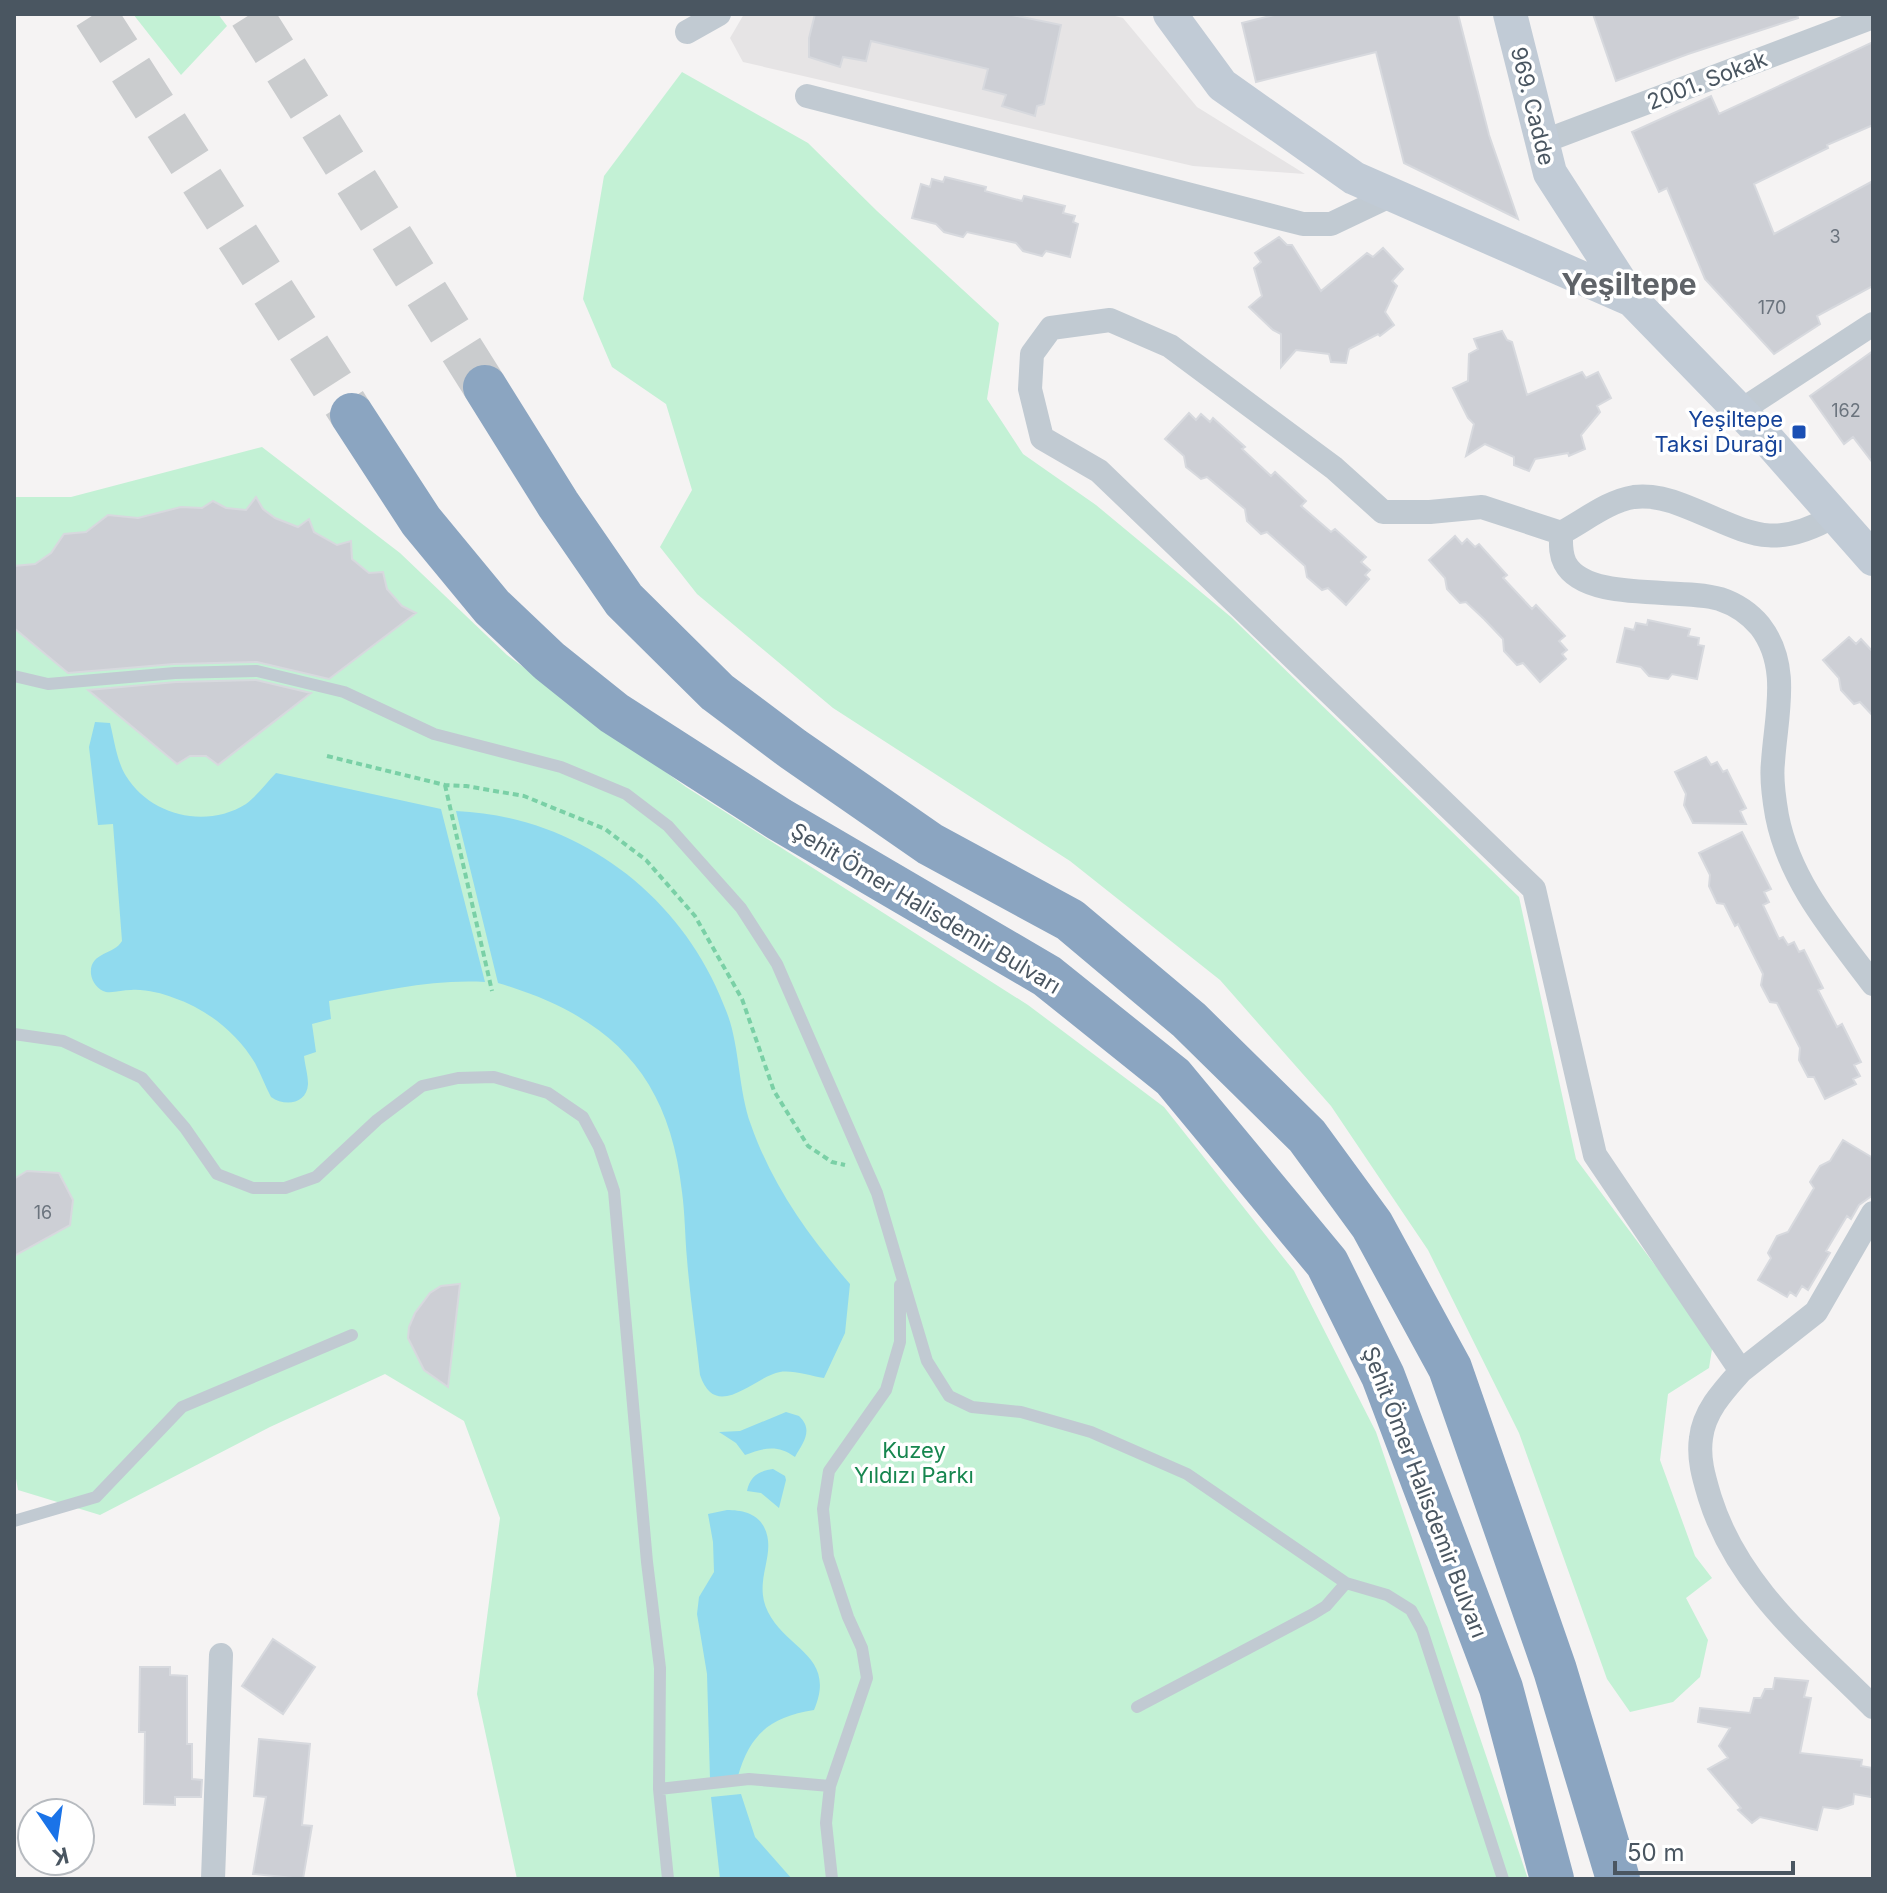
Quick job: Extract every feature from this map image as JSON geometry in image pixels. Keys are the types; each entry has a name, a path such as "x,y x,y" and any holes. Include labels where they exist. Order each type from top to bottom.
{"highway":[{"path":"485,387 558,504 624,600 717,692 930,844 1070,920 1189,1020 1307,1136 1372,1225 1450,1368 1555,1670 1618,1879"},
{"name":"Şehit Ömer Halisdemir Bulvarı","path":"352,415 421,521 492,607 549,661 614,713 779,819 1047,976 1173,1077 1327,1263 1383,1376 1501,1688 1552,1879"}],"street":[{"path":"687,32 719,14"},
{"name":"969. Cadde","path":"1510,14 1550,173 1632,300 1740,411 1873,559"},
{"path":"1165,16 1222,85 1354,178 1632,300"},
{"name":"2001. Sokak","path":"1542,142 1873,17"},
{"path":"807,96 1303,224 1331,224 1392,195"},
{"path":"1741,1371 1595,1155 1534,889 1099,471 1042,438 1030,389 1032,354 1051,328 1110,320 1170,346 1334,468 1383,512 1482,507 1561,533 1616,502 1650,496 1667,499 1756,535 1792,535 1834,516"},
{"path":"1740,411 1873,324"},
{"path":"1561,533 1565,564 1573,575 1585,583 1721,599 1741,609 1766,635 1779,669 1780,689 1772,765 1773,790 1783,841 1804,889 1873,984"},
{"path":"1873,1213 1816,1312 1741,1371 1708,1415 1701,1436 1700,1463 1717,1520 1732,1551 1759,1591 1873,1707"},
{"path":"213,1879 221,1655"}],"lane":[{"path":"14,676 48,684 175,673 257,671 344,692 434,734 561,767 626,794 668,826 741,908 777,964 877,1193 927,1361 949,1396 972,1407 1021,1412 1091,1432 1187,1474 1346,1583 1387,1595 1411,1610 1422,1630 1503,1879"},
{"path":"14,1034 63,1041 142,1078 185,1128 217,1174 253,1188 285,1188 316,1177 377,1120 422,1086 458,1078 494,1077 548,1093 583,1117 599,1147 614,1191 647,1562 660,1668 659,1789 668,1879"},
{"path":"832,1879 826,1823 830,1786 867,1678 862,1648 828,1557 823,1509 829,1471 886,1390 900,1342 900,1269"},
{"path":"14,1521 96,1497 182,1407 352,1335"},
{"path":"1137,1707 1313,1614 1326,1606 1346,1583"},
{"path":"659,1789 749,1779 830,1786"}],"path":[{"path":"327,756 445,785 524,796 605,829 646,860 695,916 742,999 774,1091 808,1146 832,1162 867,1170"},
{"path":"445,785 492,991"}],"shaded area":[{"path":"744,14 1107,14 1123,18 1197,107 1305,174 1193,166 743,62 730,38"}],"green space":[{"path":"133,14 218,14 227,26 181,75"},
{"path":"682,72 808,143 999,323 987,399 1023,454 1096,505 1231,617 1519,897 1576,1159 1713,1343 1709,1368 1668,1394 1660,1460 1695,1556 1712,1578 1686,1598 1708,1640 1700,1677 1673,1702 1630,1712 1607,1679 1519,1433 1428,1250 1331,1106 1220,980 1070,861 833,708 697,594 660,547 692,490 666,404 612,367 583,299 604,176"},
{"name":"Kuzey Yıldızı Parkı","path":"262,447 400,553 507,655 686,787 1028,1005 1164,1107 1294,1271 1376,1432 1528,1879 517,1879 477,1694 500,1518 464,1421 385,1374 270,1427 100,1515 18,1490 14,1467 14,497 71,497"}],"water":[{"path":"95,722 110,723 120,764 137,790 164,809 180,814 197,817 230,812 250,801 276,773 441,809 485,982 426,984 329,1001 331,1019 312,1024 316,1052 304,1056 307,1091 300,1100 289,1103 271,1097 248,1052 220,1023 198,1009 153,992 106,992 100,989 93,980 91,967 122,941 113,824 98,825 89,747"},
{"path":"456,811 501,816 544,828 585,847 622,870 655,899 684,933 708,971 727,1013 747,1111 770,1169 806,1229 850,1284 845,1333 824,1378 780,1372 726,1396 716,1395 707,1389 700,1375 682,1192 675,1150 663,1114 647,1082 627,1055 602,1032 572,1013 498,983"},
{"path":"786,1412 799,1416 806,1426 806,1436 795,1457 770,1448 745,1455 736,1443 719,1432 740,1431"},
{"path":"773,1469 785,1476 786,1480 779,1508 761,1493 747,1491 756,1475"},
{"path":"727,1510 748,1513 764,1527 768,1547 763,1589 768,1612 776,1625 815,1665 819,1692 814,1710 785,1717 764,1730 749,1749 738,1776 710,1779 707,1674 697,1614 699,1597 714,1572 708,1514"},
{"path":"741,1794 755,1837 792,1879 720,1879 711,1797"}],"building":[{"path":"815,14 1007,14 1061,25 1044,104 1037,106 1035,116 1002,106 1006,95 983,89 988,69 871,41 866,61 843,57 840,67 809,57 809,38"},
{"path":"1278,14 1458,14 1489,135 1518,219 1404,163 1376,52 1256,82 1242,23"},
{"path":"1593,14 1797,14 1798,18 1616,81"},
{"path":"1873,42 1873,125 1827,145 1828,148 1754,184 1774,234 1873,181 1873,286 1817,316 1820,324 1774,354 1705,279 1667,188 1659,192 1632,132 1711,96 1719,114"},
{"path":"945,177 986,187 985,191 1022,201 1024,196 1065,206 1063,213 1075,216 1073,222 1078,224 1070,257 1046,251 1042,256 1023,251 1016,243 967,232 963,237 944,232 936,224 912,218 921,184 930,187 932,179 943,182"},
{"path":"1279,237 1287,245 1292,245 1321,291 1367,253 1373,257 1383,248 1403,269 1392,281 1397,286 1385,312 1394,325 1380,336 1378,334 1349,349 1346,363 1331,362 1329,354 1296,350 1281,367 1281,334 1249,307 1262,296 1254,268 1261,262 1255,253"},
{"path":"1502,331 1512,342 1527,395 1582,372 1586,378 1598,372 1611,398 1597,406 1600,412 1581,435 1585,449 1569,456 1568,453 1535,459 1529,471 1514,465 1514,457 1485,444 1466,456 1474,424 1453,388 1468,381 1469,354 1478,349 1474,339"},
{"path":"1873,351 1873,463 1853,437 1844,444 1810,396"},
{"path":"1189,413 1196,420 1201,414 1210,422 1213,418 1271,476 1275,472 1306,501 1301,506 1331,532 1335,529 1366,557 1361,562 1370,570 1365,575 1369,579 1346,605 1328,588 1322,590 1307,577 1305,566 1267,532 1261,534 1247,521 1245,509 1207,477 1201,479 1186,467 1184,456 1165,439"},
{"path":"256,497 263,509 275,518 298,527 309,519 314,532 337,545 351,541 352,559 369,573 383,572 387,589 402,606 416,613 329,679 257,662 174,664 68,673 14,628 14,566 35,564 51,553 64,534 86,532 108,515 138,518 181,507 202,508 213,501 226,508 246,510"},
{"path":"1455,536 1462,544 1467,539 1475,547 1479,544 1507,575 1503,578 1532,609 1536,605 1565,636 1559,641 1567,650 1562,654 1566,659 1540,682 1523,663 1517,665 1504,651 1503,639 1484,619 1466,602 1460,603 1447,589 1445,578 1429,560"},
{"path":"1648,620 1690,629 1688,636 1699,638 1698,645 1704,646 1697,679 1672,674 1668,679 1649,676 1641,667 1617,662 1625,628 1634,630 1636,623 1647,625"},
{"path":"1849,637 1856,644 1861,639 1873,652 1873,716 1860,702 1854,704 1841,690 1839,678 1823,660"},
{"path":"256,680 311,693 218,765 206,756 190,756 177,764 88,690 176,682"},
{"path":"1706,757 1711,765 1717,762 1723,772 1727,770 1746,808 1740,811 1746,824 1693,823 1684,805 1686,794 1675,772"},
{"path":"1742,832 1771,889 1764,892 1769,902 1763,905 1779,939 1783,937 1788,945 1794,942 1799,952 1804,950 1823,988 1818,990 1837,1027 1842,1024 1861,1062 1854,1065 1860,1076 1853,1079 1856,1084 1825,1099 1814,1077 1808,1077 1799,1060 1800,1048 1777,1003 1770,1002 1761,985 1763,974 1738,924 1735,926 1724,904 1717,903 1709,886 1710,875 1699,853"},
{"path":"1843,1140 1873,1158 1873,1195 1859,1205 1851,1219 1847,1216 1808,1290 1802,1286 1796,1296 1790,1292 1787,1297 1758,1280 1771,1258 1768,1253 1777,1236 1788,1232 1814,1188 1810,1182 1820,1166 1830,1161"},
{"path":"27,1171 59,1173 73,1200 70,1225 14,1256 14,1179"},
{"path":"460,1284 448,1387 424,1370 408,1338 409,1327 430,1293 441,1286"},
{"path":"273,1639 315,1667 283,1714 242,1686"},
{"path":"140,1667 170,1667 170,1675 187,1676 187,1744 192,1744 192,1779 202,1780 201,1797 175,1797 175,1805 144,1804 145,1732 139,1732"},
{"path":"1775,1678 1808,1681 1804,1697 1811,1698 1800,1753 1862,1760 1861,1766 1873,1768 1871,1797 1854,1794 1853,1804 1838,1809 1823,1807 1817,1830 1760,1817 1752,1823 1738,1810 1741,1808 1708,1769 1728,1758 1719,1746 1730,1728 1698,1722 1700,1708 1750,1713 1754,1698 1761,1698 1765,1689 1773,1689"},
{"path":"259,1739 310,1744 302,1825 312,1826 303,1879 253,1874 266,1797 254,1796"}],"tunnel":[{"path":"95,14 352,415"},
{"path":"251,14 485,387"}],"place":[{"name":"Yeşiltepe Taksi Durağı","path":"1799,432"}],"district":[{"name":"Yeşiltepe","path":"1629,284"}]}
